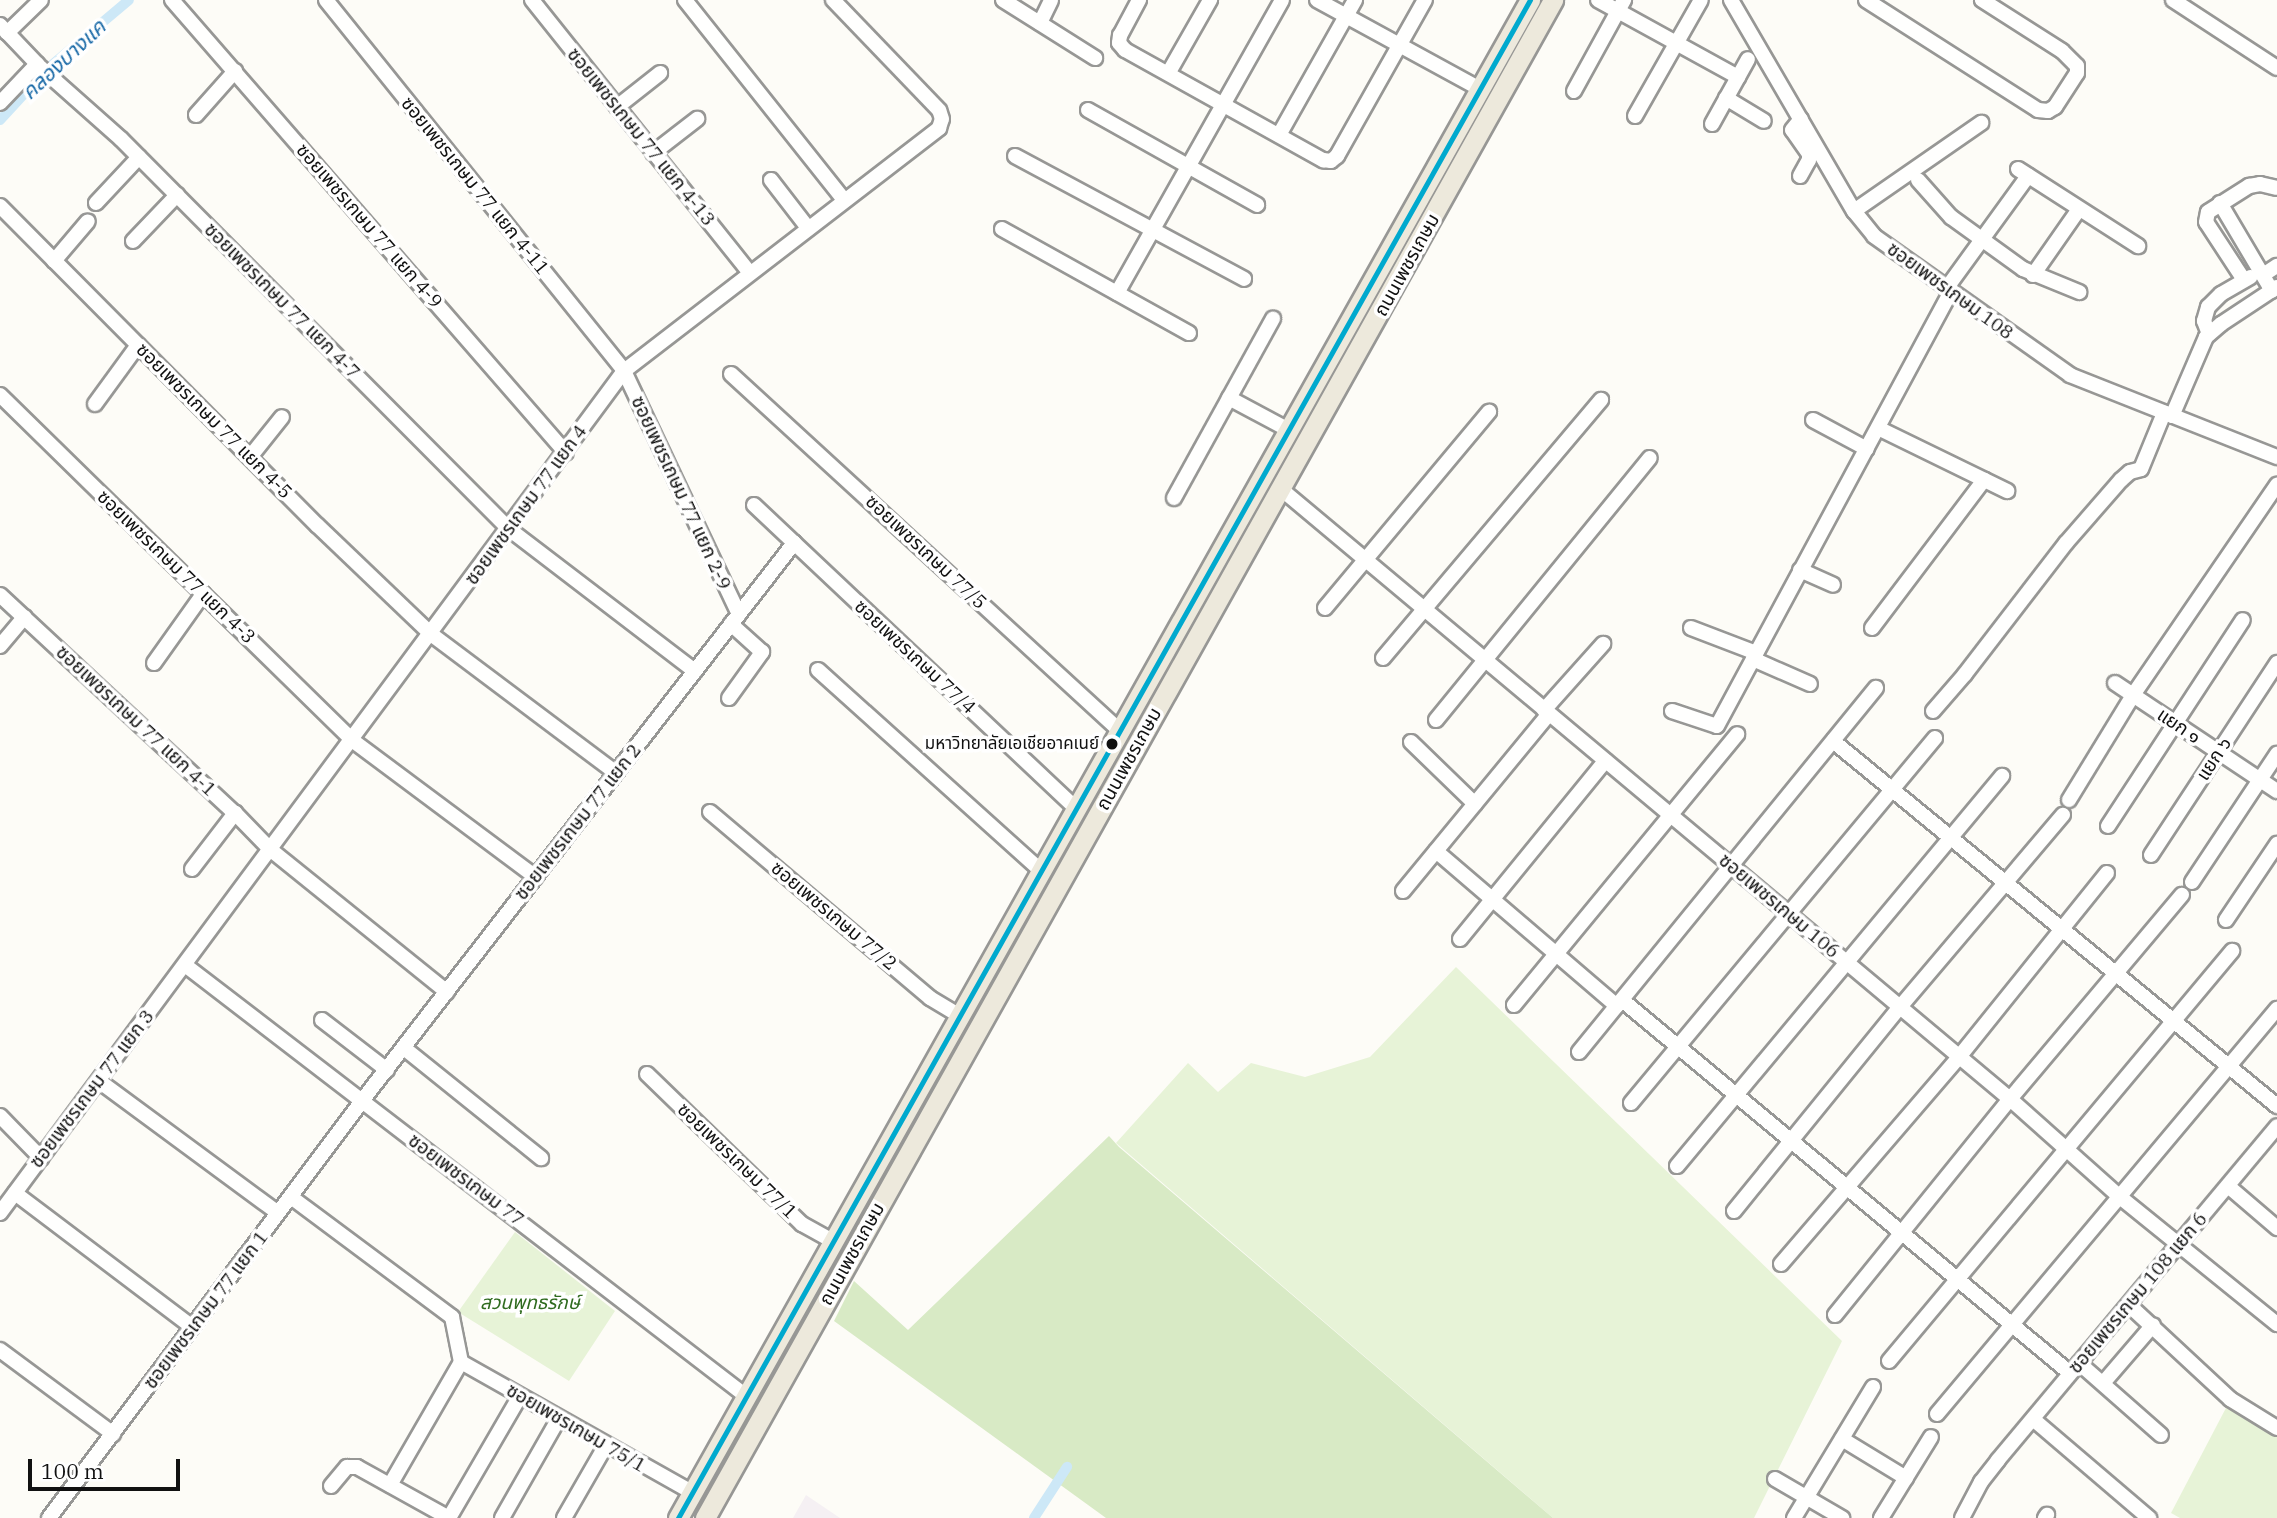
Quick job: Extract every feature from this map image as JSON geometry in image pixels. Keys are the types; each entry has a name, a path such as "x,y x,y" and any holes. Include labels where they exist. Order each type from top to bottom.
{"main road":[{"name":"ถนนเพชรเกษม","path":"678,1518 1530,0"},
{"name":"ถนนเพชรเกษม","path":"705,1518 1553,0"},
{"path":"1076,807 1094,822"},
{"path":"804,1293 824,1305"}],"street":[{"path":"4,29 41,0"},
{"name":"ซอยเพชรเกษม 77 แยก 4-9","path":"172,0 566,453"},
{"name":"ซอยเพชรเกษม 77 แยก 4-11","path":"326,0 624,371"},
{"name":"ซอยเพชรเกษม 77 แยก 4-13","path":"532,0 750,273"},
{"path":"685,0 844,200"},
{"name":"ซอยเพชรเกษม 77 แยก 4","path":"184,965 509,530 624,371 939,128 942,119 939,110 833,0"},
{"path":"1003,0 1095,58"},
{"path":"1040,23 1051,0"},
{"path":"1139,0 1119,43 1125,50 1169,72 1322,160 1331,161 1337,156 1426,0"},
{"path":"1169,72 1210,0"},
{"path":"1117,293 1282,0"},
{"path":"1317,0 1480,89"},
{"path":"1279,135 1355,0"},
{"path":"1598,0 1621,5 1676,43 1738,78"},
{"path":"1635,116 1701,0"},
{"name":"ซอยเพชรเกษม 108","path":"1731,0 1854,211 1874,236 2054,366 2086,383 2277,457"},
{"path":"1866,0 2038,110 2048,111 2055,107 2077,73 2077,66 2062,51 1982,0"},
{"path":"2173,0 2277,68"},
{"path":"1574,91 1621,5"},
{"name":"ซอยเพชรเกษม 77 แยก 4-7","path":"4,29 37,64 177,195 509,530 695,671"},
{"path":"1712,124 1748,59"},
{"path":"0,103 37,64"},
{"path":"196,116 235,71"},
{"path":"617,107 660,73"},
{"path":"1726,98 1765,121"},
{"path":"1088,110 1257,205"},
{"path":"653,153 697,119"},
{"path":"1800,176 1810,160 1809,154 1792,130 1801,119"},
{"path":"1854,211 1981,122"},
{"path":"1015,156 1244,279"},
{"path":"96,203 139,158"},
{"path":"1672,711 1717,726 1867,449 1948,291 2023,173 2138,246"},
{"path":"771,180 808,228"},
{"path":"1918,180 1951,216 1982,240 2033,275 2079,292"},
{"path":"2244,280 2206,222 2208,212 2249,186 2260,184 2277,188"},
{"path":"133,241 177,195"},
{"path":"1933,710 1965,674 2066,543 2121,480 2130,472 2141,468 2209,334 2274,289 2261,273 2220,203"},
{"name":"ซอยเพชรเกษม 77 แยก 4-5","path":"0,206 430,634 616,774"},
{"path":"2033,275 2079,209"},
{"path":"54,261 88,221"},
{"path":"1002,229 1189,333"},
{"path":"2209,334 2204,313 2221,294 2244,280 2277,267"},
{"path":"1174,498 1273,319"},
{"path":"95,404 138,345"},
{"name":"ซอยเพชรเกษม 77 แยก 2-9","path":"624,371 735,619"},
{"name":"ซอยเพชรเกษม 77/5","path":"731,374 1120,731"},
{"name":"ซอยเพชรเกษม 77 แยก 4-3","path":"0,395 352,740 536,877"},
{"path":"1229,398 1289,430"},
{"path":"1382,658 1601,400"},
{"path":"1325,608 1489,412"},
{"path":"250,457 282,417"},
{"path":"1813,420 1867,449"},
{"path":"1878,428 2007,491"},
{"path":"1436,720 1650,458"},
{"path":"1872,628 1984,480"},
{"path":"2069,800 2133,695 2277,485"},
{"name":"ซอยเพชรเกษม 106","path":"1281,489 2010,1099 2120,1197 2181,1243 2277,1324"},
{"name":"ซอยเพชรเกษม 77/4","path":"754,505 1076,807"},
{"name":"ซอยเพชรเกษม 77 แยก 2","path":"362,1102 794,542"},
{"path":"1800,570 1833,585"},
{"path":"154,663 203,594"},
{"name":"ซอยเพชรเกษม 77 แยก 4-1","path":"0,595 236,813 271,850 447,992"},
{"path":"0,646 24,617"},
{"path":"729,698 762,652 735,619"},
{"path":"2108,826 2243,620"},
{"path":"1691,628 1810,684"},
{"path":"1403,891 1603,644"},
{"name":"แยก ๖","path":"2151,855 2277,663"},
{"path":"818,670 1041,871"},
{"name":"แยก ๑","path":"2115,682 2277,791"},
{"path":"1579,1052 1876,688"},
{"path":"1514,1005 1737,734"},
{"path":"1631,1103 1935,738"},
{"path":"1833,741 1894,788 2277,1106"},
{"path":"1411,742 1475,804"},
{"path":"2192,882 2277,754"},
{"path":"1460,939 1605,761"},
{"path":"1677,1166 1848,964 2002,775"},
{"name":"ซอยเพชรเกษม 77/2","path":"710,812 930,998 960,1016"},
{"path":"192,869 236,813"},
{"path":"1734,1211 1900,1007 2063,815"},
{"path":"2226,920 2277,844"},
{"path":"1436,851 1556,953 1679,1046 2012,1324 2075,1368 2104,1382 2161,1435"},
{"path":"1781,1264 1959,1057 2107,873"},
{"path":"1835,1314 2010,1099 2182,895"},
{"path":"1889,1361 2068,1151 2232,951"},
{"name":"ซอยเพชรเกษม 77 แยก 3","path":"0,1213 184,965"},
{"name":"ซอยเพชรเกษม 77","path":"184,965 746,1395"},
{"path":"1937,1414 2277,1009"},
{"path":"322,1020 387,1070"},
{"path":"404,1048 541,1158"},
{"name":"ซอยเพชรเกษม 77/1","path":"647,1074 802,1224 833,1241"},
{"path":"99,1081 278,1213"},
{"name":"ซอยเพชรเกษม 77 แยก 1","path":"49,1518 362,1102"},
{"path":"0,1116 41,1158"},
{"name":"ซอยเพชรเกษม 108 แยก 6","path":"1962,1518 1981,1482 1998,1460 2277,1126"},
{"path":"2228,1186 2277,1228"},
{"path":"15,1193 192,1327"},
{"path":"291,1197 452,1317 461,1362 390,1485"},
{"path":"2129,1305 2230,1399 2277,1428"},
{"path":"2104,1382 2153,1325"},
{"path":"0,1350 113,1434"},
{"name":"ซอยเพชรเกษม 75/1","path":"461,1362 692,1492"},
{"path":"1794,1518 1873,1387"},
{"path":"331,1486 342,1471 351,1466 449,1518 520,1396"},
{"path":"502,1518 559,1418"},
{"path":"2033,1419 2149,1518"},
{"path":"1881,1518 1931,1437"},
{"path":"1842,1438 1906,1478"},
{"path":"565,1518 606,1445"},
{"path":"1775,1479 1842,1518"}],"shaded area":[{"path":"806,1495 840,1518 793,1518"}],"green space":[{"path":"1456,967 1842,1341 1754,1518 1553,1518 1116,1143 1188,1063 1218,1092 1251,1063 1305,1077 1370,1057"},
{"path":"1109,1136 1553,1518 1106,1518 834,1321 854,1281 908,1330"},
{"name":"สวนพุทธรักษ์","path":"515,1232 615,1311 569,1381 458,1312"},
{"path":"2227,1406 2277,1435 2277,1518 2180,1518 2171,1513"}],"waterway":[{"name":"คลองบางแค","path":"0,120 47,69 129,0"},
{"path":"1034,1518 1067,1467"}],"transit line":[{"path":"678,1518 1530,0"}],"place":[{"name":"มหาวิทยาลัยเอเชียอาคเนย์","path":"1112,744"}]}
